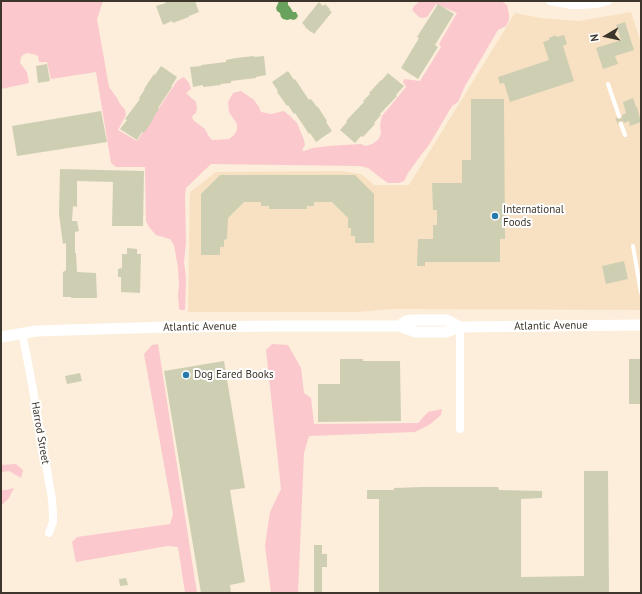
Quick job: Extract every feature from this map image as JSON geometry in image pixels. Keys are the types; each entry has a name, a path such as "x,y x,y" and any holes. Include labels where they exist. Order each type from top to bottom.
{"main road":[{"name":"Atlantic Avenue","path":"1,337 36,331 97,328 399,326 406,321 413,320 447,320 460,327 641,325"}],"street":[{"path":"550,1 580,5 596,4 608,1"},
{"path":"460,327 460,429"},
{"name":"Harrod Street","path":"22,333 54,513 53,524 49,533"}],"lane":[{"path":"608,84 619,116"},
{"path":"621,124 625,135"},
{"path":"633,246 641,293"}],"shaded area":[{"path":"1,1 103,1 97,19 109,87 125,110 126,115 118,130 137,141 177,81 184,77 189,83 191,89 186,93 196,102 197,108 196,113 192,116 193,120 205,129 212,140 229,139 237,130 237,124 229,112 228,102 233,93 241,91 254,100 261,112 271,114 284,111 290,116 297,123 304,140 305,145 302,150 304,151 329,146 361,144 366,146 378,140 381,134 380,125 382,116 406,87 403,82 404,79 420,81 441,47 439,44 457,13 436,4 427,17 422,18 412,10 420,1 501,1 507,5 509,20 506,26 498,30 465,86 458,102 452,106 429,145 408,173 404,181 399,183 388,183 368,168 360,166 211,164 186,188 186,242 184,262 186,278 185,310 181,310 179,309 178,268 174,245 170,239 156,235 146,221 145,167 116,167 111,163 96,72 51,79 47,62 39,62 38,56 27,53 21,57 20,63 27,72 29,83 1,89"},
{"path":"279,1 288,1 288,5 293,12 296,12 298,16 296,19 287,20 281,17 276,8"},
{"path":"631,12 641,42 641,310 391,309 358,312 188,312 190,192 216,172 341,171 361,174 374,185 409,185 515,13 541,18 579,21"},
{"path":"158,344 197,593 185,593 178,547 168,546 76,562 72,542 77,537 170,524 173,514 144,354 152,345"},
{"path":"272,344 288,345 301,368 304,393 311,398 314,424 418,423 428,412 442,409 441,415 429,425 415,432 309,436 304,453 298,593 271,593 265,546 270,512 281,489 266,350"},
{"path":"16,464 23,470 21,478 9,471 1,472 1,465"},
{"path":"14,488 9,498 1,506 1,490"}],"building":[{"path":"165,1 195,1 199,12 173,23 172,21 163,25 156,6 166,3"},
{"path":"319,2 323,6 325,4 332,12 314,34 302,23"},
{"path":"438,4 454,14 435,45 438,47 418,79 401,68 419,38 417,37"},
{"path":"625,22 634,50 615,56 618,64 603,69 596,48 621,40 616,25"},
{"path":"556,35 556,37 564,35 567,44 563,46 574,81 510,102 504,83 500,84 498,77 549,60 543,42"},
{"path":"254,56 264,56 266,75 256,78 231,81 231,83 220,84 221,85 203,87 203,85 193,87 190,67"},
{"path":"47,64 50,81 38,83 36,66"},
{"path":"161,66 177,77 158,108 159,109 154,118 144,133 142,132 137,140 120,129 127,120 125,119 140,99 139,98 144,89"},
{"path":"288,71 309,100 311,99 318,107 332,131 316,142 295,113 294,114 288,105 287,106 272,82"},
{"path":"388,73 404,86 380,114 381,115 374,123 375,124 355,143 340,130 347,122 346,121 364,102 363,101 370,94 369,93"},
{"path":"633,98 641,122 630,126 629,121 624,123 623,121 620,121 618,122 618,125 615,117 620,119 622,118 622,115 626,113 623,102"},
{"path":"471,99 504,99 505,239 500,239 500,262 425,262 425,266 417,266 418,239 433,239 433,225 437,225 437,210 433,210 432,183 462,183 462,160 471,160"},
{"path":"101,111 107,142 17,156 12,126"},
{"path":"60,169 144,171 143,226 112,226 113,182 77,181 77,207 73,206 72,221 77,221 79,231 75,232 77,272 96,273 97,298 63,297 63,272 66,270 66,243 63,244 59,214"},
{"path":"220,175 355,175 374,194 374,243 355,243 355,236 351,236 351,228 348,228 348,218 332,202 314,202 314,206 307,206 307,209 269,209 269,206 261,206 261,202 244,202 228,218 227,239 224,240 224,247 220,247 220,255 201,255 201,194"},
{"path":"127,248 137,249 137,254 141,254 140,293 121,292 121,277 118,277 118,269 122,268 122,254 127,254"},
{"path":"624,261 628,279 606,284 602,266"},
{"path":"340,359 363,359 363,361 400,361 401,421 318,422 318,384 340,384"},
{"path":"629,359 641,359 641,404 629,404"},
{"path":"224,361 245,488 230,490 245,582 230,585 231,593 201,593 164,371"},
{"path":"80,373 82,381 67,384 65,376"},
{"path":"584,471 608,471 609,593 379,593 379,499 367,499 367,490 394,490 394,488 422,487 498,487 499,490 542,491 542,498 521,499 521,577 584,576"},
{"path":"314,545 322,545 322,554 327,554 327,567 322,567 322,593 314,593"},
{"path":"126,578 128,585 120,586 119,579"}],"place":[{"name":"International Foods","path":"495,216"},
{"name":"Dog Eared Books","path":"186,375"}]}
